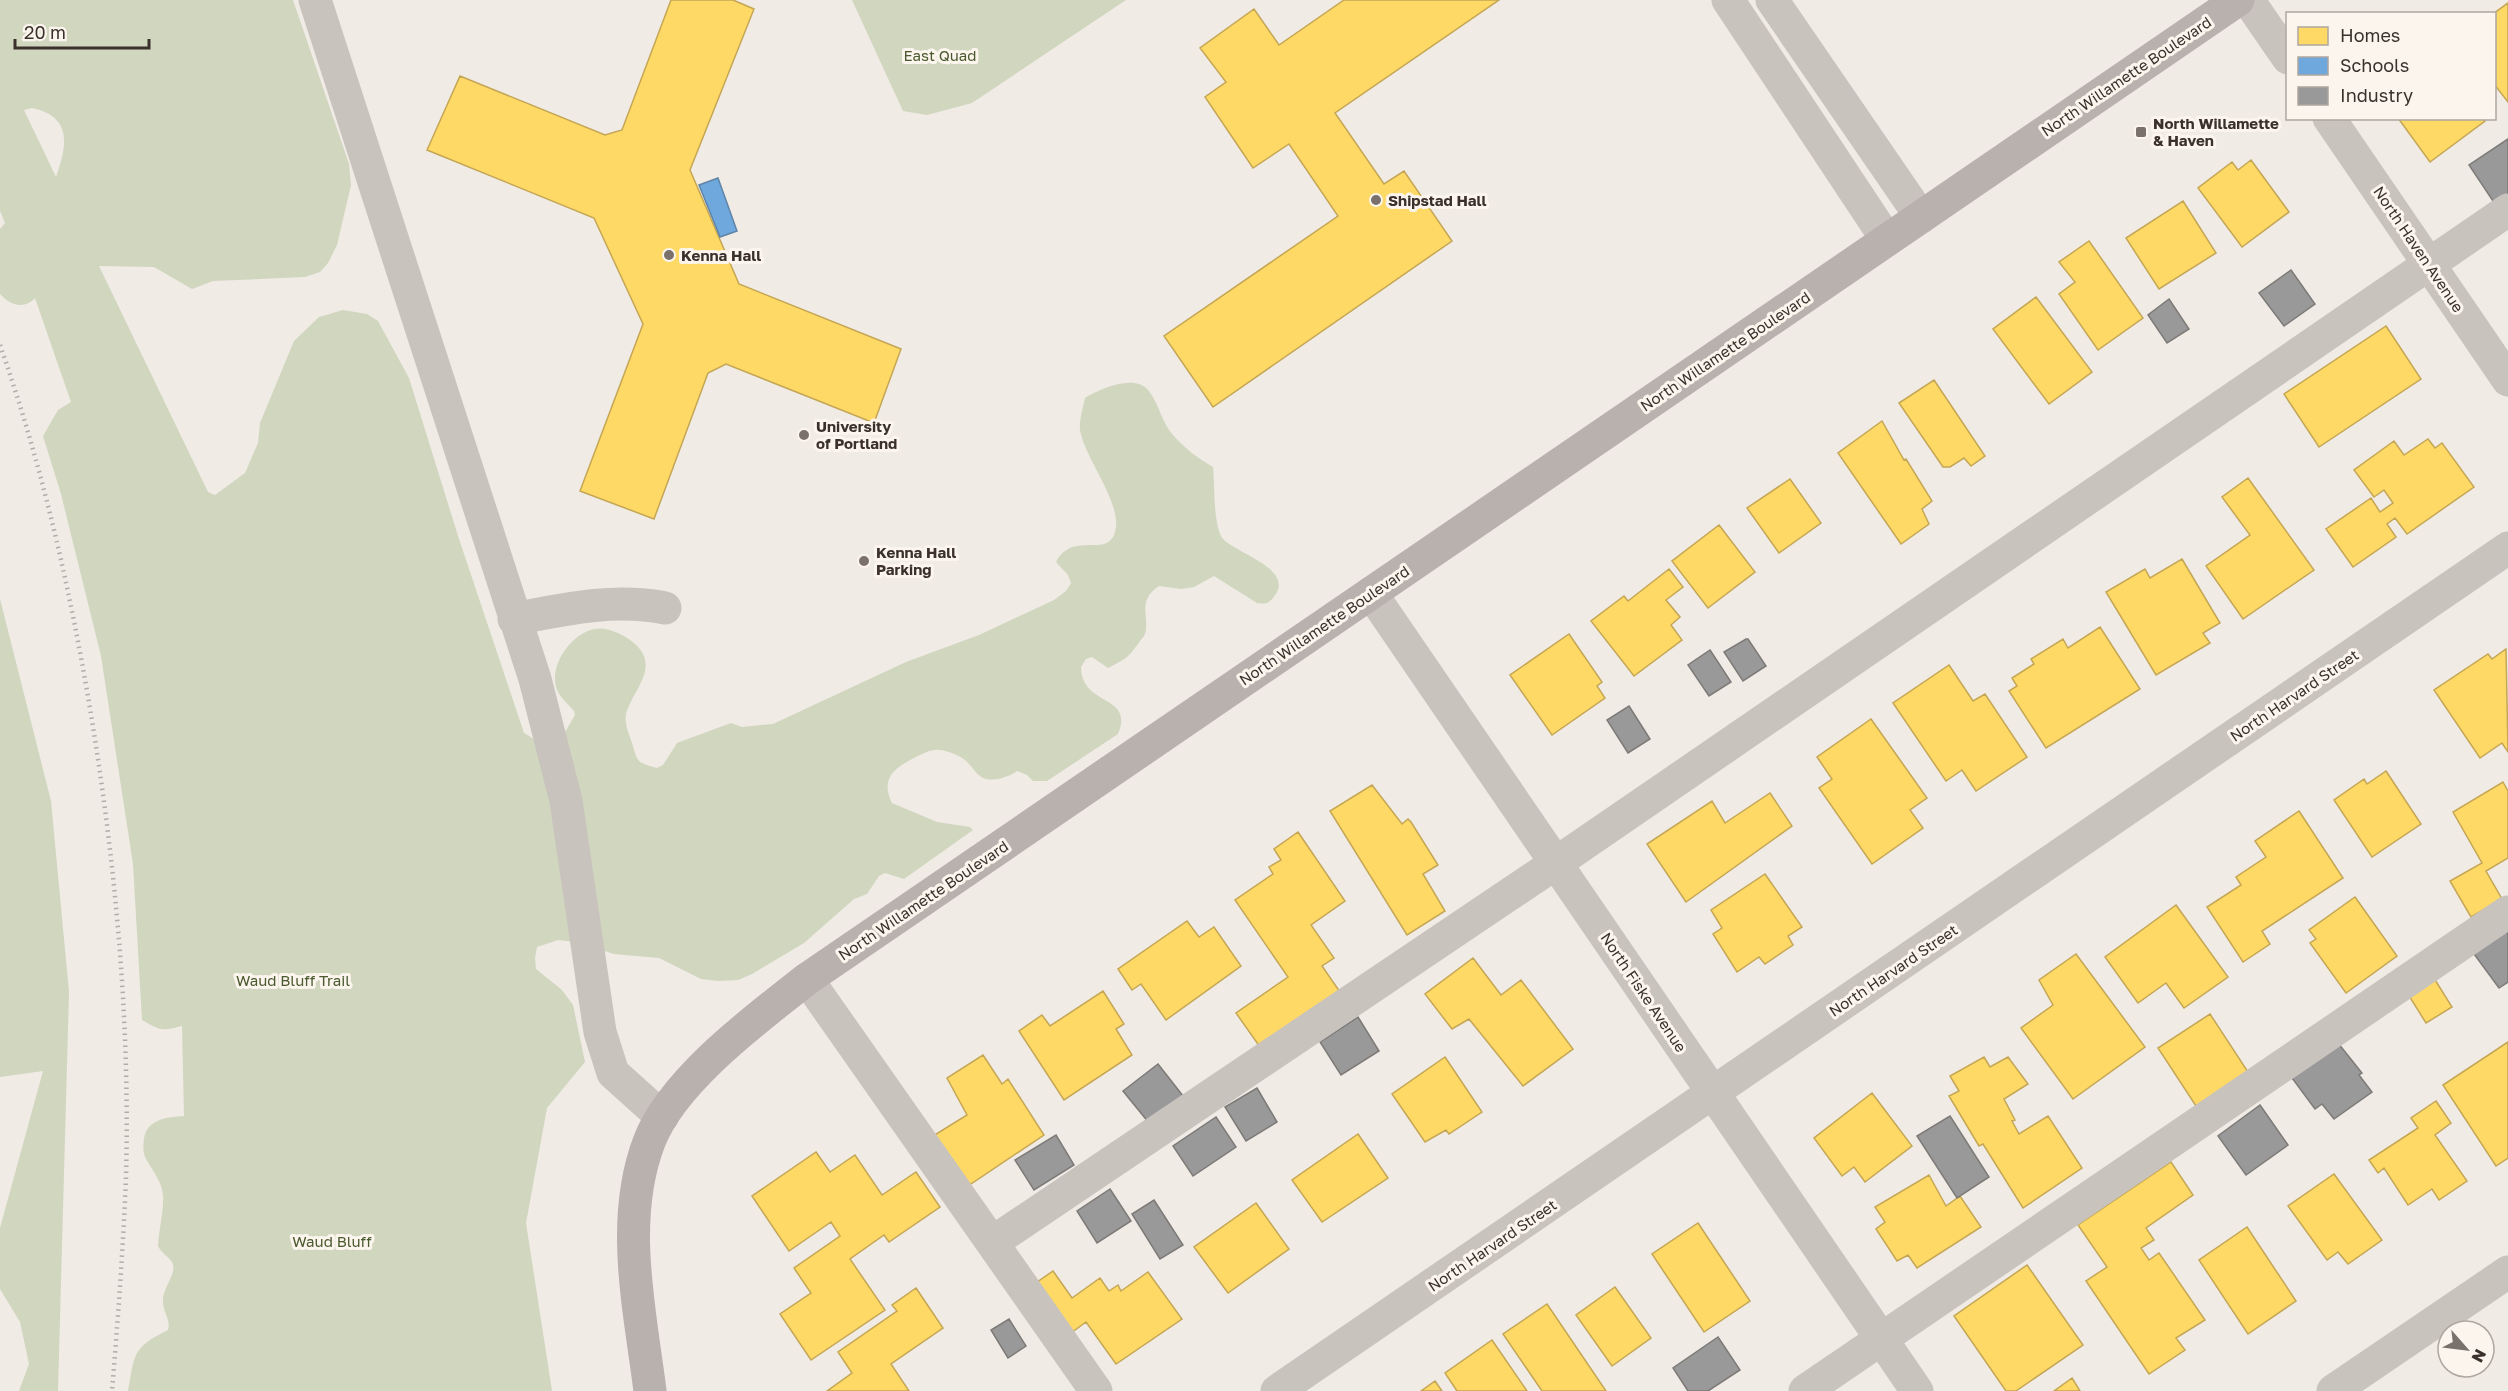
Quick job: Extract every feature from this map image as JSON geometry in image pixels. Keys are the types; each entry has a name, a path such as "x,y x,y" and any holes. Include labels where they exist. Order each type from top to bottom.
{"main road":[{"name":"North Willamette Boulevard","path":"650,1391 636,1276 633,1225 649,1142 662,1117 708,1062 742,1030 807,979 2238,0"}],"street":[{"path":"315,0 535,679 566,801 600,1032 613,1072 662,1117"},
{"path":"1728,0 1887,240"},
{"path":"1772,0 1921,217"},
{"path":"2248,0 2286,55"},
{"name":"North Haven Avenue","path":"2330,120 2508,380"},
{"path":"993,1242 1557,863 2508,210"},
{"name":"North Harvard Street","path":"1277,1391 2508,548"},
{"name":"North Fiske Avenue","path":"1371,593 1917,1391"},
{"path":"514,619 568,608 618,603 639,603 665,608"},
{"path":"1804,1391 2508,912"},
{"path":"807,979 1096,1391"},
{"path":"2333,1391 2508,1272"}],"green space":[{"path":"0,0 293,0 349,164 351,185 337,245 328,263 320,272 305,277 213,281 192,289 154,267 99,266 208,492 215,495 245,473 258,443 260,423 294,341 319,317 343,310 367,314 378,321 409,378 458,536 524,733 547,747 557,746 575,715 557,690 555,681 559,661 577,637 594,629 610,630 621,635 635,644 642,653 645,670 629,705 626,722 638,759 657,768 663,765 677,743 731,723 742,727 773,724 906,662 979,635 1054,600 1066,591 1071,583 1068,575 1056,562 1063,553 1079,546 1103,544 1114,535 1116,524 1110,497 1083,442 1080,426 1085,398 1117,384 1135,383 1149,391 1173,435 1192,453 1213,467 1215,512 1221,536 1270,569 1277,578 1279,587 1269,601 1257,603 1214,576 1194,587 1181,589 1159,586 1148,597 1146,603 1145,634 1129,655 1108,668 1092,657 1086,659 1081,667 1083,680 1089,689 1119,712 1121,721 1118,734 1047,781 1033,781 1027,775 1017,771 1002,778 986,779 978,775 964,759 940,750 927,752 900,766 888,781 892,803 937,822 970,827 973,830 904,879 885,873 879,876 867,894 854,899 804,943 752,974 738,980 701,979 659,958 614,954 576,942 558,940 537,947 536,969 562,990 573,1005 585,1062 547,1108 526,1223 552,1391 128,1391 137,1353 141,1347 168,1330 169,1326 163,1306 163,1297 173,1273 173,1264 158,1246 163,1195 158,1180 145,1157 143,1144 146,1132 153,1123 165,1118 184,1116 182,1026 162,1029 142,1020 133,864 101,656 61,494 43,436 58,410 71,402 35,298 26,304 17,305 0,294 0,229 5,223 0,211","holes":["32,108 55,118 64,134 63,154 56,177 24,110"]},
{"name":"East Quad","path":"852,0 1126,0 972,103 927,115 903,111"},
{"path":"0,599 51,801 69,992 58,1391 19,1391 29,1364 20,1322 0,1289 0,1228 43,1071 0,1077"}],"building: Homes":[{"name":"Kenna Hall","path":"671,0 733,0 754,9 690,170 739,284 901,349 874,423 726,364 708,373 654,519 580,491 643,324 594,218 427,150 460,76 605,135 622,130"},
{"name":"Shipstad Hall","path":"1344,0 1499,0 1335,113 1384,184 1404,171 1452,241 1213,407 1164,336 1338,216 1289,144 1253,168 1205,97 1226,82 1200,48 1254,9 1279,45"},
{"path":"2508,3 2508,102 2496,87 2496,12"},
{"path":"2399,120 2484,120 2485,121 2430,162"},
{"path":"2251,160 2289,212 2242,247 2198,188 2232,162 2238,170"},
{"path":"2183,201 2216,253 2159,289 2126,238"},
{"path":"2089,241 2143,318 2098,350 2059,294 2075,282 2059,262"},
{"path":"2036,297 2092,372 2049,404 1993,329"},
{"path":"2386,326 2421,379 2319,447 2284,394"},
{"path":"1934,380 1985,456 1971,466 1964,458 1950,467 1943,467 1899,403"},
{"path":"1882,421 1904,460 1906,459 1932,501 1922,509 1929,524 1901,544 1838,453"},
{"path":"2428,439 2435,448 2442,443 2474,487 2407,534 2395,518 2387,524 2396,537 2353,567 2326,529 2371,498 2380,512 2393,503 2384,490 2374,497 2354,470 2394,441 2404,455"},
{"path":"2248,478 2314,570 2243,619 2206,566 2250,535 2222,497"},
{"path":"1790,479 1821,523 1779,553 1747,508"},
{"path":"1719,525 1755,572 1708,608 1672,561"},
{"path":"2182,559 2220,623 2203,633 2210,643 2156,675 2106,592 2145,569 2150,578"},
{"path":"1669,569 1683,587 1666,600 1680,617 1671,625 1682,640 1634,676 1591,621 1624,596 1628,601"},
{"path":"2100,627 2140,689 2046,748 2009,691 2017,686 2012,678 2034,664 2031,659 2063,639 2068,648"},
{"path":"1569,634 1602,682 1597,686 1605,698 1552,735 1510,675"},
{"path":"2506,649 2508,752 2502,743 2480,758 2434,690 2488,654 2492,659"},
{"path":"1949,665 1973,701 1985,694 2027,757 1976,791 1962,770 1946,781 1893,703"},
{"path":"1871,719 1927,798 1910,810 1923,828 1872,864 1819,788 1832,779 1817,757"},
{"path":"2386,771 2421,824 2372,857 2334,800 2364,779 2367,784"},
{"path":"2503,782 2508,791 2508,858 2486,871 2502,899 2471,917 2450,881 2482,863 2453,812"},
{"path":"1372,785 1402,824 1408,819 1411,822 1438,865 1423,874 1445,911 1407,935 1330,811"},
{"path":"1770,793 1792,826 1686,902 1647,844 1712,801 1725,823"},
{"path":"2299,811 2343,878 2262,931 2270,944 2243,962 2207,907 2241,885 2236,877 2266,857 2255,841"},
{"path":"1298,832 1345,901 1311,925 1334,958 1322,966 1340,992 1260,1047 1236,1013 1288,977 1235,900 1273,874 1269,867 1281,860 1274,849"},
{"path":"1765,874 1802,927 1788,936 1793,945 1765,964 1759,957 1737,972 1713,934 1722,928 1711,910"},
{"path":"2355,897 2397,956 2346,993 2310,943 2316,939 2309,930"},
{"path":"2176,905 2228,977 2184,1008 2166,983 2138,1003 2105,957"},
{"path":"1187,921 1199,937 1214,927 1241,966 1166,1020 1141,984 1132,990 1118,969"},
{"path":"2076,954 2145,1047 2073,1099 2021,1028 2053,1005 2039,980"},
{"path":"1473,958 1501,995 1521,980 1573,1049 1523,1086 1469,1019 1452,1029 1425,994"},
{"path":"2432,975 2452,1007 2426,1023 2406,991"},
{"path":"1103,991 1124,1024 1116,1029 1132,1055 1064,1100 1019,1031 1042,1015 1050,1026"},
{"path":"2210,1014 2248,1072 2196,1106 2158,1048"},
{"path":"2508,1042 2508,1158 2496,1166 2443,1085"},
{"path":"983,1055 1002,1084 1008,1079 1044,1135 965,1188 933,1136 967,1115 947,1078"},
{"path":"1445,1057 1482,1112 1449,1134 1446,1130 1425,1142 1392,1094"},
{"path":"1984,1057 1990,1067 2008,1057 2028,1084 2004,1099 2015,1120 2012,1121 2019,1134 2048,1116 2082,1168 2023,1208 1983,1144 1979,1146 1949,1096 1959,1091 1950,1076"},
{"path":"1872,1093 1912,1146 1865,1182 1854,1167 1842,1176 1814,1138"},
{"path":"2436,1101 2451,1123 2435,1135 2467,1181 2439,1200 2432,1189 2408,1205 2384,1168 2378,1173 2369,1160 2418,1128 2411,1118"},
{"path":"1358,1134 1388,1178 1322,1222 1292,1180"},
{"path":"816,1152 830,1172 855,1155 882,1195 916,1172 940,1207 889,1242 884,1235 850,1259 885,1310 811,1360 780,1314 811,1293 794,1268 840,1236 831,1222 789,1251 752,1196"},
{"path":"2171,1162 2193,1195 2146,1228 2154,1240 2141,1248 2149,1260 2159,1253 2205,1320 2176,1338 2185,1350 2149,1374 2086,1281 2107,1267 2078,1225"},
{"path":"2334,1174 2382,1240 2348,1264 2338,1252 2327,1260 2288,1206"},
{"path":"1929,1175 1946,1206 1960,1196 1981,1227 1917,1268 1908,1255 1897,1261 1876,1229 1885,1222 1875,1207"},
{"path":"1256,1203 1289,1249 1228,1293 1194,1247"},
{"path":"1698,1223 1750,1301 1704,1332 1652,1254"},
{"path":"2247,1227 2296,1301 2248,1334 2199,1260"},
{"path":"2027,1265 2083,1345 2016,1391 2006,1391 1954,1316"},
{"path":"1053,1271 1072,1298 1100,1278 1109,1291 1118,1285 1121,1291 1148,1272 1182,1319 1116,1364 1086,1322 1071,1333 1033,1285"},
{"path":"1615,1287 1651,1338 1612,1366 1576,1315"},
{"path":"916,1288 943,1328 891,1364 909,1391 827,1391 852,1373 838,1352 897,1311 892,1305"},
{"path":"1547,1304 1606,1391 1542,1391 1503,1334"},
{"path":"1492,1340 1527,1391 1457,1391 1445,1373"},
{"path":"2072,1378 2080,1391 2054,1391"},
{"path":"1435,1381 1442,1391 1421,1391"}],"building: Schools":[{"path":"718,178 737,231 720,237 699,185"}],"building: Industry":[{"path":"2508,139 2508,199 2497,207 2469,165"},
{"path":"2291,270 2315,304 2284,326 2259,293"},
{"path":"2169,299 2189,329 2167,343 2148,315"},
{"path":"1746,639 1766,666 1743,681 1724,652"},
{"path":"1710,650 1731,682 1709,696 1688,665"},
{"path":"1629,706 1650,739 1628,753 1607,720"},
{"path":"2506,931 2508,934 2508,982 2499,988 2474,954"},
{"path":"1358,1017 1379,1051 1341,1075 1320,1042"},
{"path":"2338,1043 2362,1073 2359,1075 2372,1092 2334,1119 2322,1104 2315,1109 2292,1078"},
{"path":"1158,1064 1183,1096 1149,1123 1123,1091"},
{"path":"1257,1088 1277,1122 1246,1141 1225,1107"},
{"path":"2260,1105 2288,1145 2246,1175 2218,1136"},
{"path":"1950,1116 1989,1177 1957,1198 1917,1136"},
{"path":"1216,1117 1236,1147 1193,1176 1173,1146"},
{"path":"1056,1135 1074,1165 1034,1190 1015,1160"},
{"path":"1110,1189 1131,1221 1097,1243 1077,1211"},
{"path":"1154,1200 1183,1245 1160,1259 1132,1214"},
{"path":"1009,1319 1026,1346 1008,1358 991,1330"},
{"path":"1718,1337 1740,1370 1708,1391 1688,1391 1673,1368"}],"railway":[{"path":"0,345 44,488 67,585 94,733 115,899 124,1010 127,1122 126,1178 112,1391"}],"place":[{"name":"North Willamette & Haven","path":"2141,132"},
{"name":"Shipstad Hall","path":"1376,200"},
{"name":"Kenna Hall","path":"669,255"},
{"name":"University of Portland","path":"804,435"},
{"name":"Kenna Hall Parking","path":"864,561"}],"park label":[{"name":"Waud Bluff Trail","path":"293,980"},
{"name":"Waud Bluff","path":"332,1241"}]}
